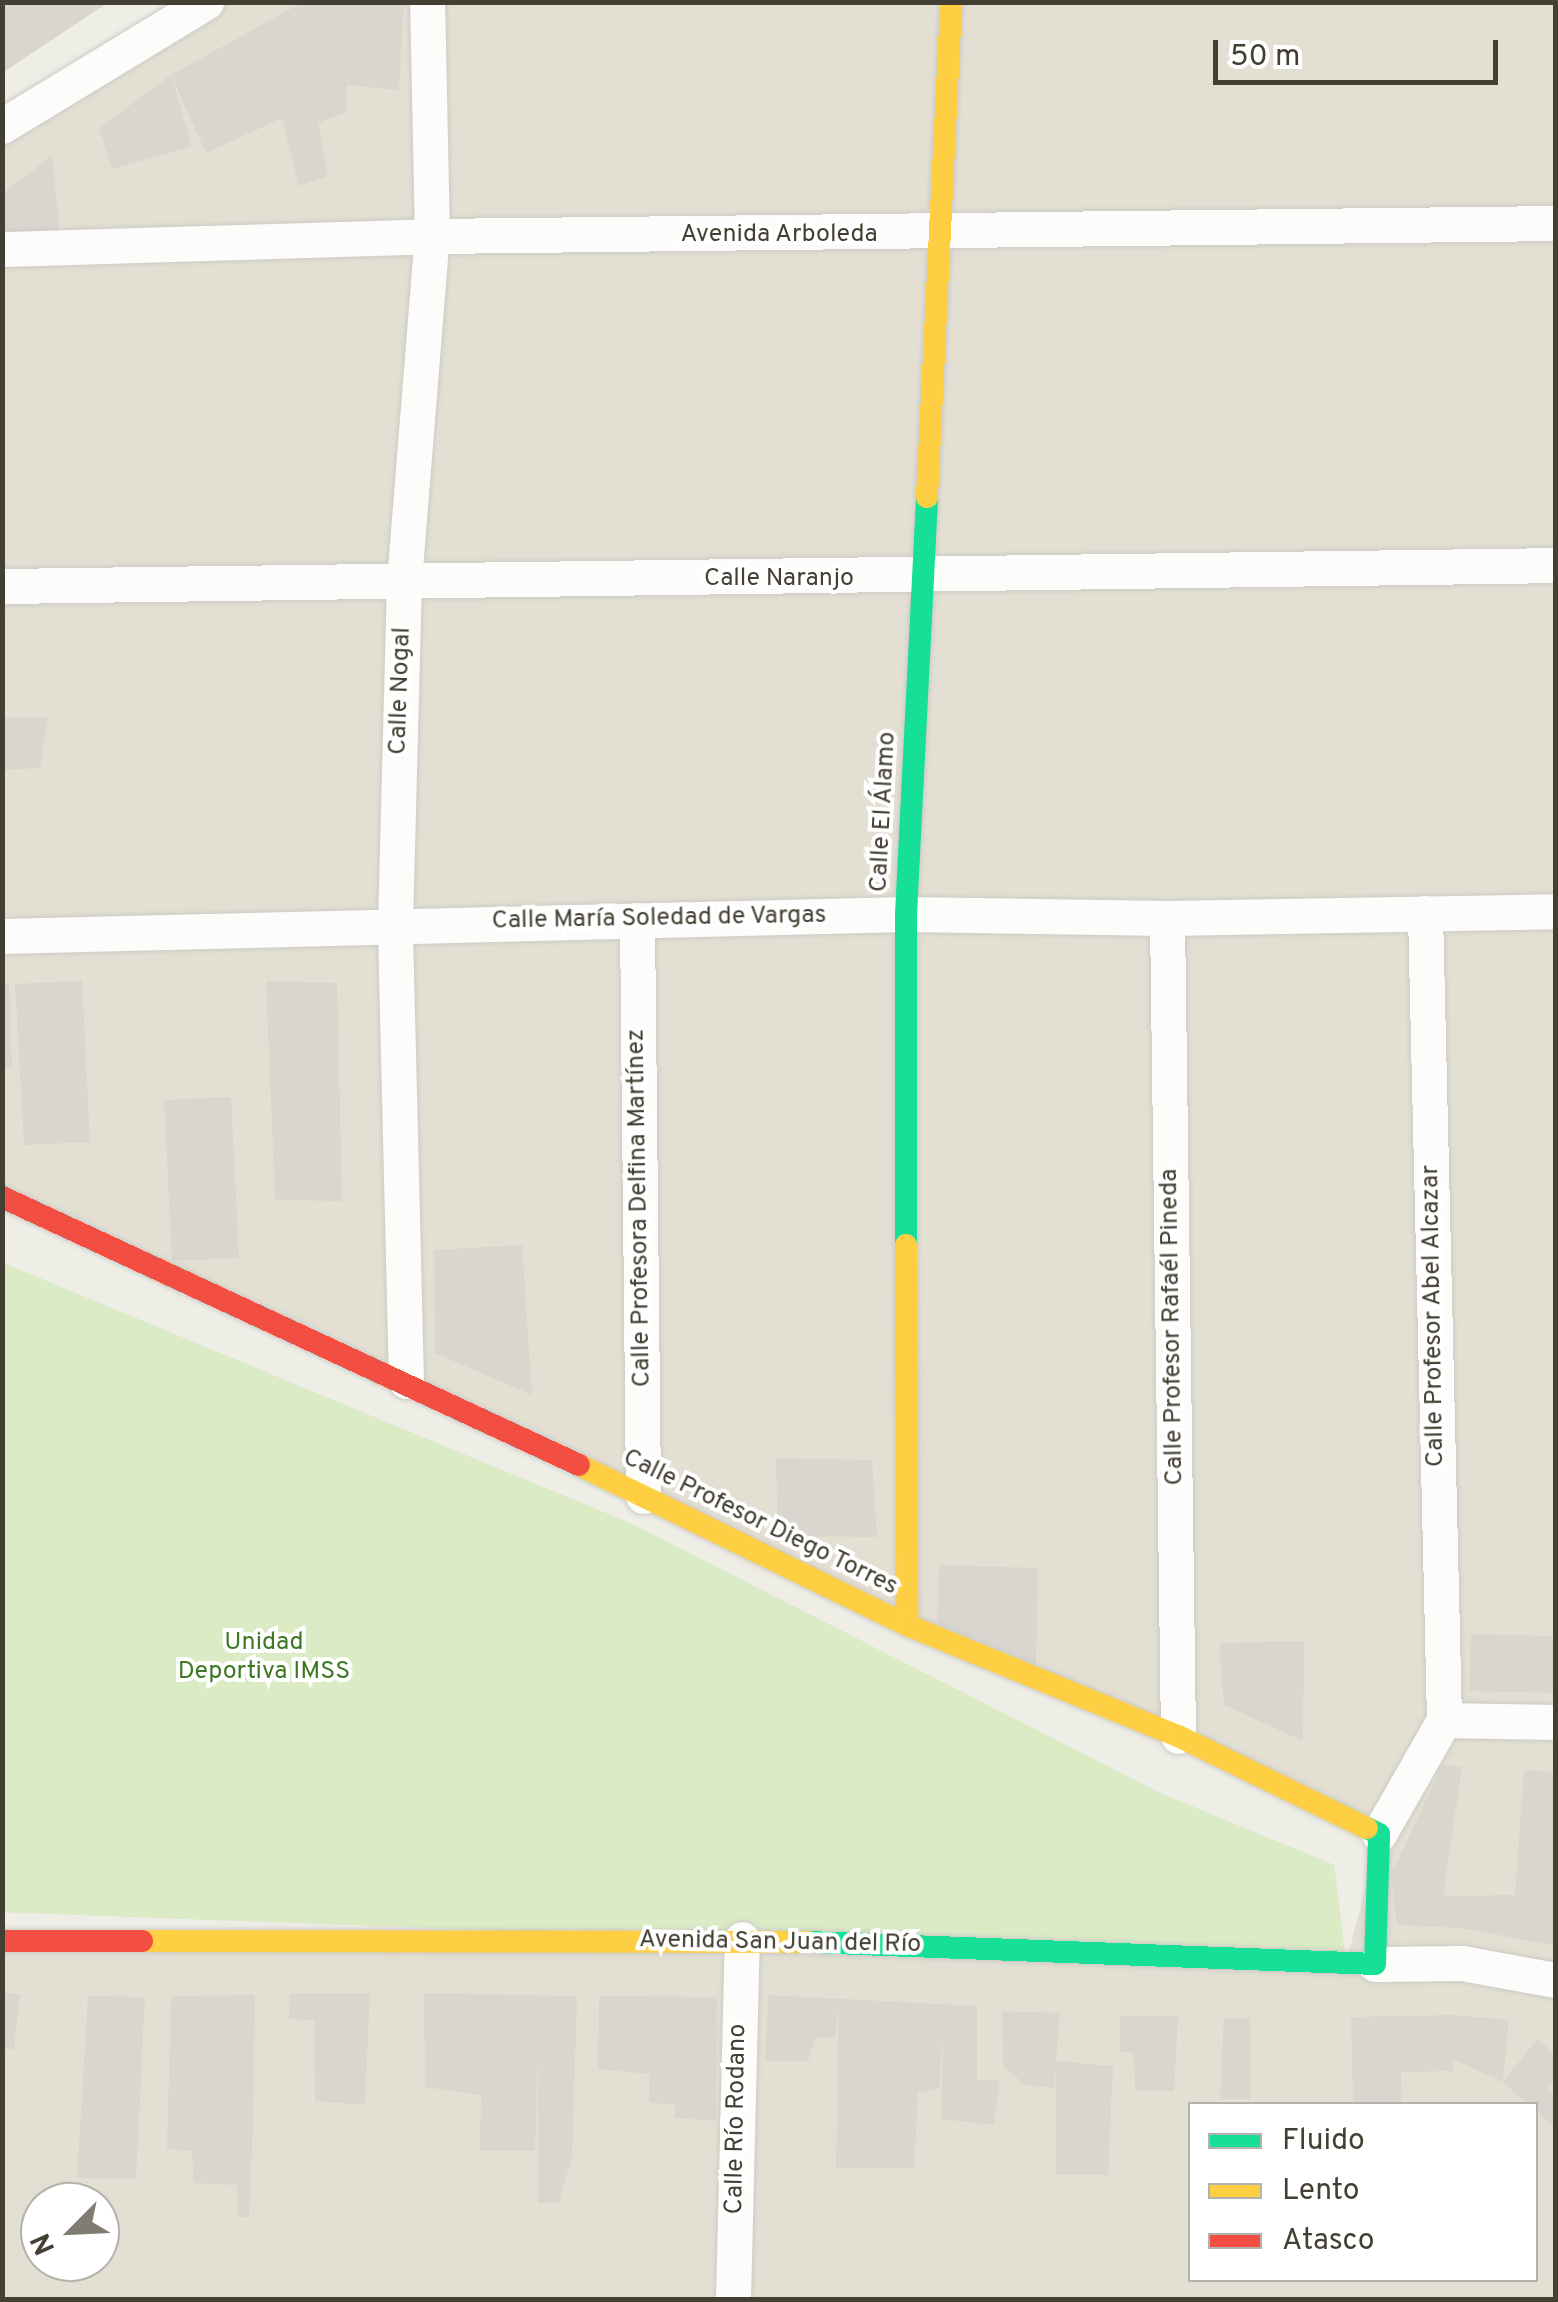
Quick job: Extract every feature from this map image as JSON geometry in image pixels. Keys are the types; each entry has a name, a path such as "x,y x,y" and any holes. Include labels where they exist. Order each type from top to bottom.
{"street":[{"path":"2,126 206,2"},
{"name":"Calle Nogal","path":"406,1381 394,924 404,581 432,236 427,2"},
{"name":"Calle El Álamo","path":"907,1625 906,914 951,2"},
{"name":"Avenida Arboleda","path":"2,250 432,236 938,234 1556,223"},
{"name":"Calle Naranjo","path":"2,586 923,578 1556,565"},
{"name":"Calle María Soledad de Vargas","path":"2,936 906,914 1167,918 1556,911"},
{"name":"Calle Profesor Abel Alcazar","path":"1425,913 1444,1720"},
{"name":"Calle Profesor Rafaél Pineda","path":"1167,918 1178,1736"},
{"name":"Calle Profesora Delfina Martínez","path":"637,920 643,1496"},
{"name":"Calle Profesor Diego Torres","path":"2,1197 406,1381 907,1625 1178,1736 1379,1834"},
{"path":"1376,1964 1379,1834 1444,1720 1556,1722"},
{"name":"Avenida San Juan del Río","path":"2,1941 742,1940 1376,1964 1462,1963 1556,1980"},
{"name":"Calle Río Rodano","path":"733,2300 742,1940"}],"shaded area":[{"path":"204,3 1555,3 1555,2299 3,2299 3,1941 704,1938 3,1912 3,1263 632,1524 1162,1794 1334,1865 1346,1963 1379,1835 3,1197 3,125"}],"green space":[{"name":"Unidad Deportiva IMSS","path":"3,1263 632,1524 1162,1794 1334,1865 1346,1962 3,1912"}],"building":[{"path":"2,2 109,2 2,73"},
{"path":"303,2 404,2 399,90 346,85 347,112 318,123 328,176 299,186 282,118 206,153 171,75"},
{"path":"171,75 192,146 112,169 99,128"},
{"path":"52,156 60,235 2,236 2,194"},
{"path":"48,717 40,768 2,770 2,718"},
{"path":"82,981 90,1142 24,1145 15,984"},
{"path":"266,981 337,983 342,1201 275,1200"},
{"path":"2,984 9,984 12,1068 2,1067"},
{"path":"231,1097 239,1258 172,1261 164,1100"},
{"path":"522,1245 532,1395 435,1353 434,1250"},
{"path":"776,1458 872,1460 877,1537 778,1536"},
{"path":"939,1565 1038,1568 1036,1665 937,1628"},
{"path":"1471,1634 1556,1636 1556,1693 1469,1691"},
{"path":"1304,1641 1303,1741 1224,1705 1219,1643"},
{"path":"1443,1764 1462,1767 1443,1896 1515,1895 1524,1770 1556,1772 1556,1946 1461,1928 1397,1925 1391,1875"},
{"path":"2,1993 20,1994 14,2049 2,2049"},
{"path":"290,1993 370,1993 365,2105 315,2101 314,2021 289,2018"},
{"path":"424,1993 577,1996 572,2156 559,2203 538,2203 538,2052 535,2151 480,2151 481,2095 425,2087"},
{"path":"255,1995 249,2217 237,2217 237,2185 194,2183 192,2151 167,2149 171,1996"},
{"path":"768,1995 977,2006 977,2080 1000,2080 994,2125 941,2119 943,2034 939,2088 918,2093 914,2168 836,2168 839,2007 835,2038 816,2038 808,2061 765,2061"},
{"path":"88,1996 145,1997 136,2179 77,2178"},
{"path":"599,1996 717,1997 716,2121 675,2118 675,2104 649,2103 649,2074 598,2069"},
{"path":"1002,2011 1060,2013 1056,2061 1113,2066 1108,2175 1056,2175 1056,2068 1054,2088 1025,2085 1003,2066"},
{"path":"1454,2015 1509,2020 1503,2082 1453,2059 1453,2071 1401,2072 1402,2102 1353,2102 1351,2017"},
{"path":"1120,2016 1178,2016 1174,2091 1135,2090 1134,2053 1120,2051"},
{"path":"1224,2018 1250,2018 1250,2099 1220,2099"},
{"path":"1538,2038 1556,2056 1556,2078 1547,2088 1556,2096 1556,2129 1538,2113 1538,2102 1526,2102 1503,2082"}],"traffic: fast":[{"path":"906,1245 906,914 927,497"},
{"path":"808,1942 1375,1964 1379,1834 1367,1828"}],"traffic: slow":[{"path":"927,497 951,2"},
{"path":"906,1245 907,1625"},
{"path":"579,1465 907,1625 1178,1736 1367,1828"},
{"path":"142,1941 808,1942"}],"traffic: jam":[{"path":"2,1197 579,1465"},
{"path":"2,1941 142,1941"}]}
